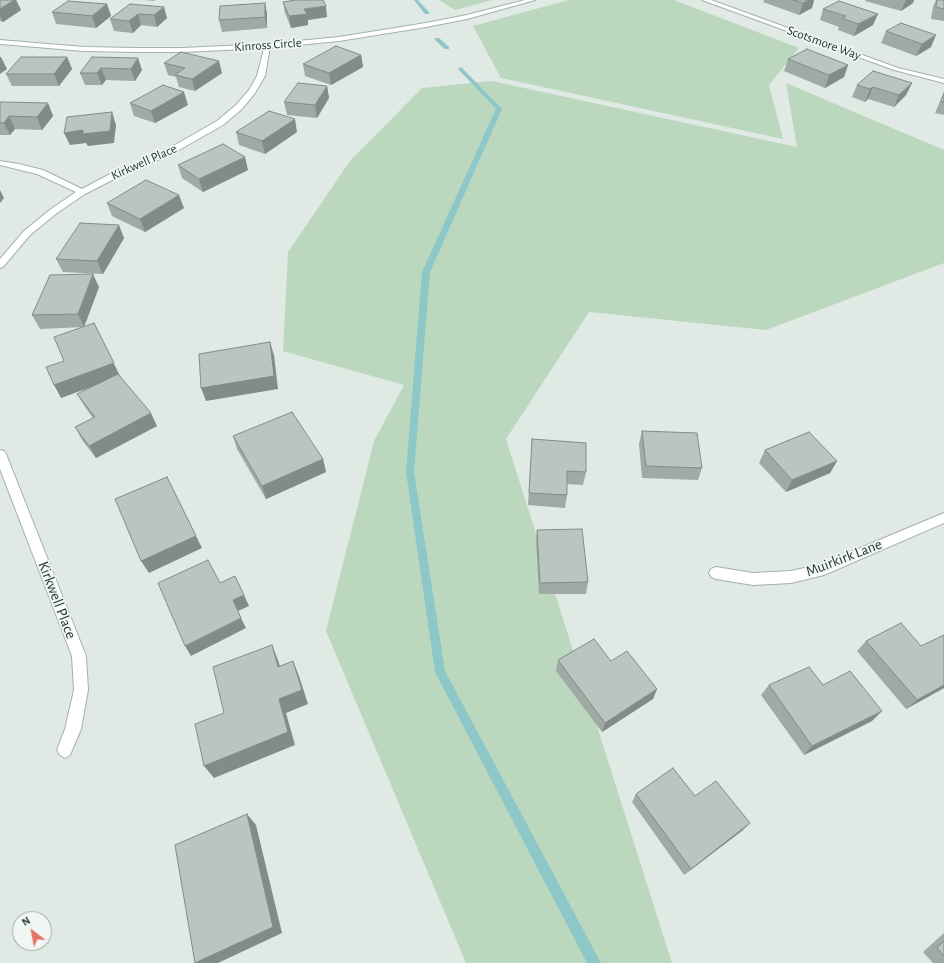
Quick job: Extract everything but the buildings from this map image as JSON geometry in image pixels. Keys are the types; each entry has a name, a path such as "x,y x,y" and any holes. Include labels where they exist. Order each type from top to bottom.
{"street":[{"name":"Kinross Circle","path":"0,42 84,49 134,50 191,50 267,46 339,39 413,28 467,17 532,0"},
{"name":"Scotsmore Way","path":"705,0 896,69 944,81"},
{"name":"Kirkwell Place","path":"0,265 27,233 54,211 82,192 113,176 170,152 220,123 239,107 252,91 261,76 267,46"},
{"path":"0,163 19,166 40,172 82,192"},
{"name":"Kirkwell Place","path":"0,454 79,656 81,690 73,729 65,750"},
{"name":"Muirkirk Lane","path":"716,573 753,579 791,577 824,569 944,518"}],"green space":[{"path":"439,0 492,0 455,10"},
{"path":"569,0 674,0 799,48 769,85 783,139 501,78 473,26"},
{"path":"492,81 797,147 786,83 944,150 944,263 766,330 589,312 506,439 672,963 466,963 326,631 374,441 404,385 283,351 288,252 350,161 422,88"}],"waterway":[{"path":"416,0 427,13"},
{"path":"437,39 447,48"},
{"path":"461,69 499,109 426,272 410,472 440,672 594,963"}]}
